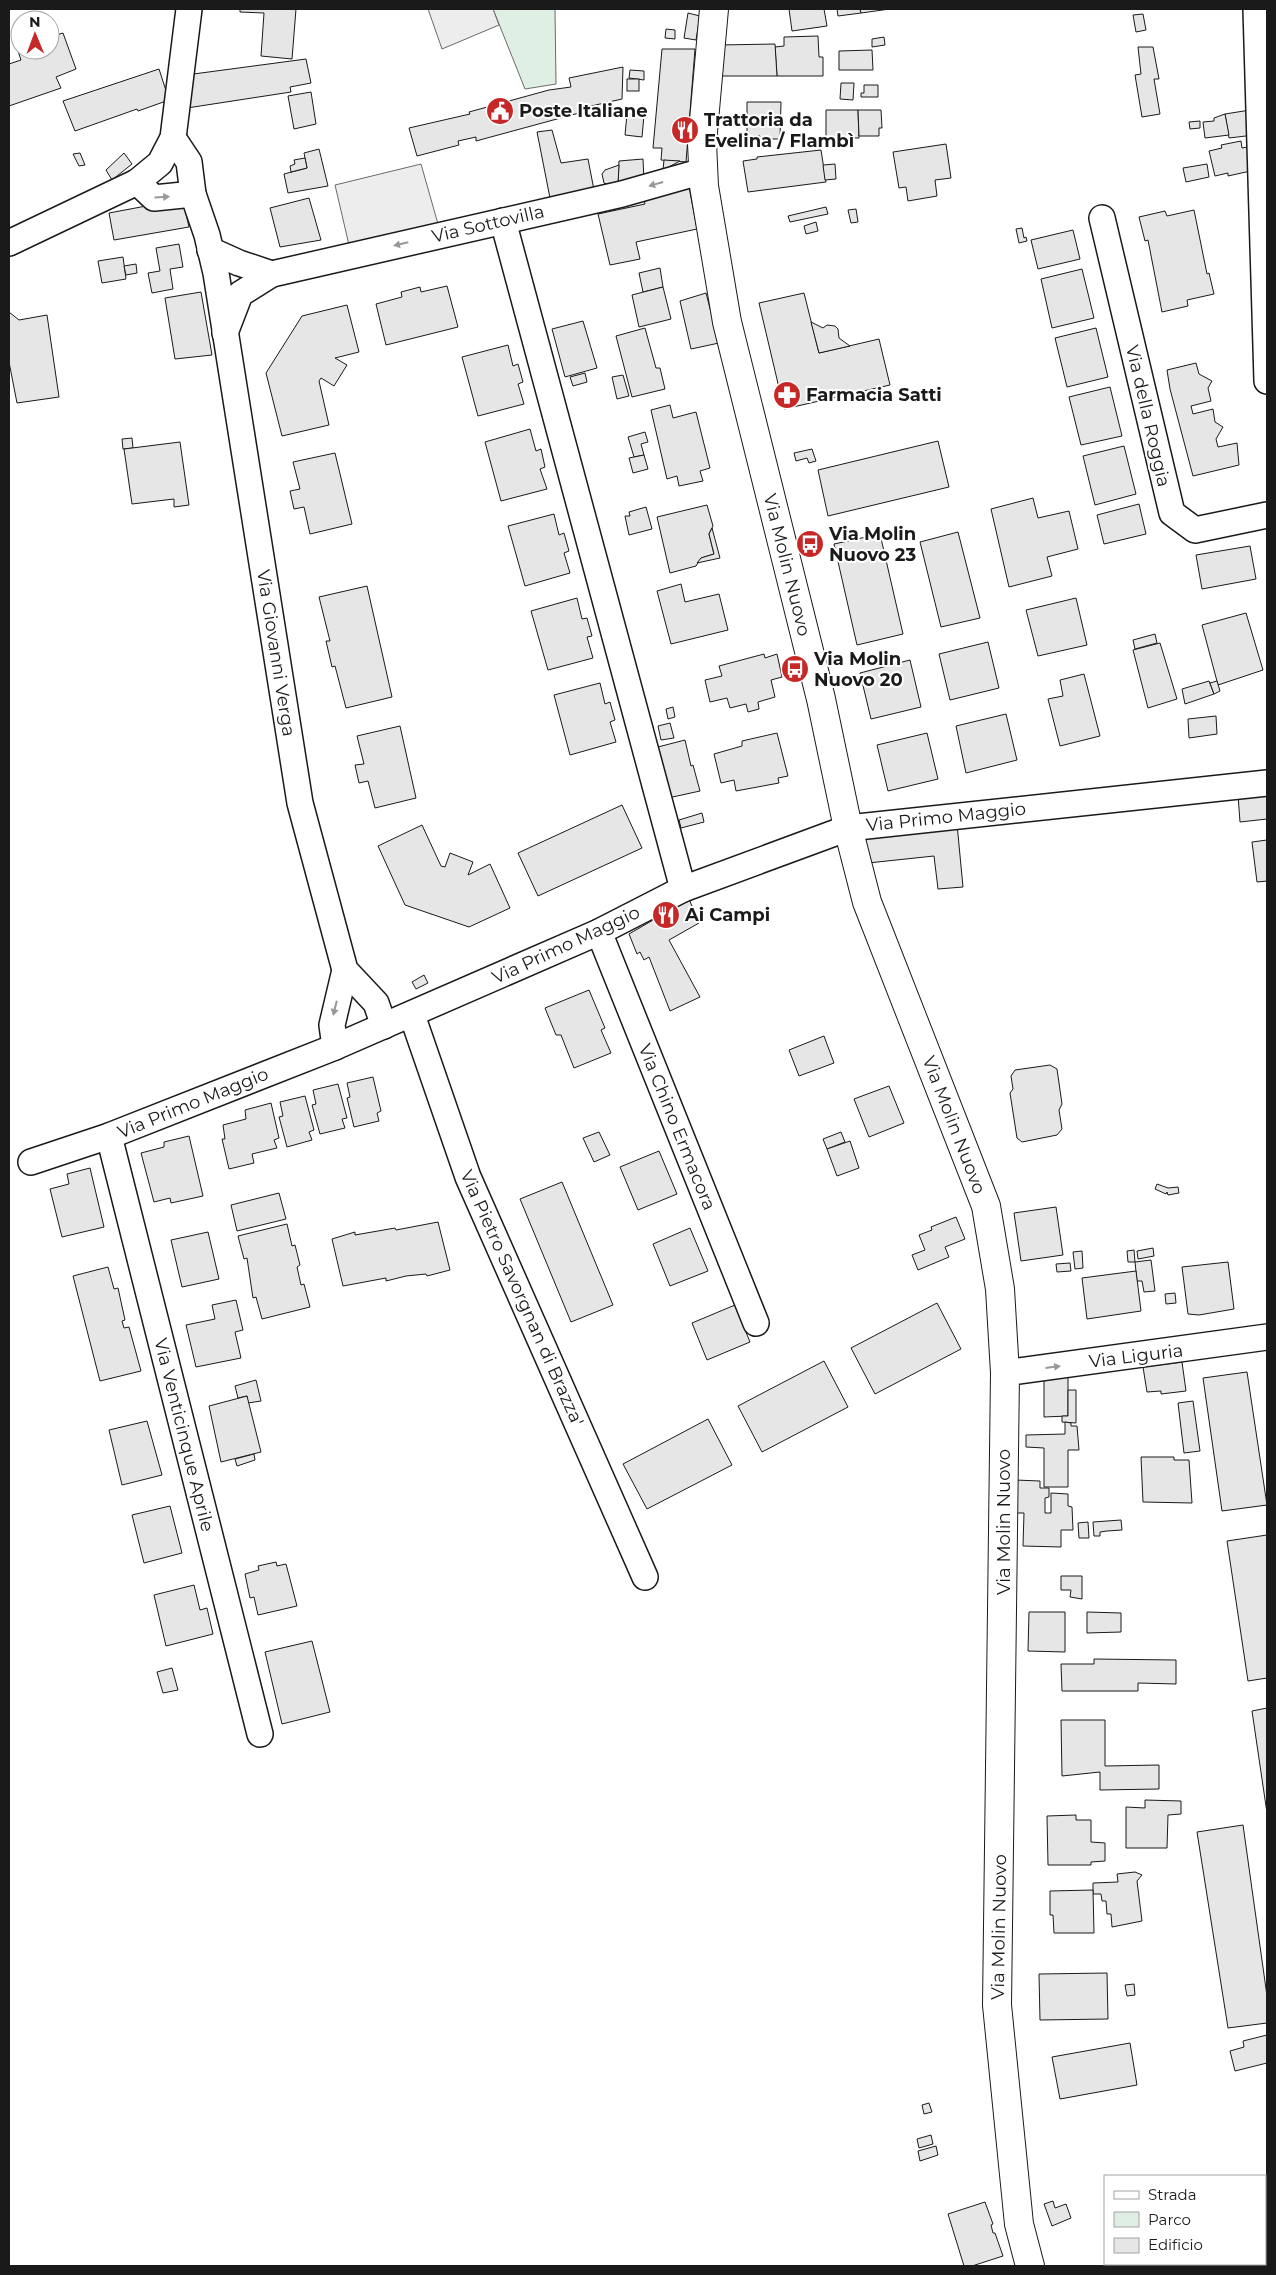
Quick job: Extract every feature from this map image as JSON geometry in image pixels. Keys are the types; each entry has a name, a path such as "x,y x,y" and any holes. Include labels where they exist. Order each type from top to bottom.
{"main road":[{"name":"Via Molin Nuovo","path":"714,9 702,143 704,186 727,322 821,699 848,828 867,902 986,1206 1000,1289 1005,1373 997,2005 1019,2224 1030,2266"}],"street":[{"path":"9,243 137,182 160,163 173,138 189,9"},
{"path":"1256,9 1267,381"},
{"path":"173,138 189,162 193,194 210,250 226,332"},
{"name":"Via Sottovilla","path":"226,332 240,294 272,274 622,194 704,171"},
{"path":"137,182 154,198 193,194"},
{"name":"Via della Roggia","path":"1102,218 1172,513 1195,530 1267,515"},
{"path":"503,221 684,889"},
{"name":"Via Sottovilla","path":"210,250 239,264 272,274"},
{"name":"Via Giovanni Verga","path":"226,332 300,803 345,970 376,1003 384,1026"},
{"name":"Via Primo Maggio","path":"31,1162 109,1136 335,1047 599,932 684,889 848,828 1267,783"},
{"name":"Via Chino Ermacora","path":"599,932 756,1323"},
{"name":"Via Giovanni Verga","path":"335,1047 332,1025 345,970"},
{"name":"Via Pietro Savorgnan di Brazza'","path":"412,1015 468,1177 645,1577"},
{"name":"Via Venticinque Aprile","path":"109,1136 260,1734"},
{"name":"Via Liguria","path":"1005,1373 1267,1337"}],"green space":[{"path":"493,9 555,9 556,84 525,89"}],"shaded area":[{"path":"428,9 493,9 499,25 442,49"},
{"path":"421,164 438,224 349,245 335,185"}],"building":[{"path":"240,9 296,9 292,59 261,56 264,13 240,12"},
{"path":"789,9 824,9 827,26 792,31"},
{"path":"837,9 860,9 861,13 838,16"},
{"path":"860,9 890,9 861,13"},
{"path":"688,13 700,16 696,40 684,38"},
{"path":"1143,14 1146,30 1136,32 1133,15"},
{"path":"666,29 675,30 675,39 665,38"},
{"path":"63,33 76,69 56,77 61,88 9,106 9,64 21,60 60,60 60,34"},
{"path":"818,36 819,57 823,57 823,76 777,76 775,47 784,46 784,37"},
{"path":"884,37 885,45 872,47 872,39"},
{"path":"775,44 777,76 716,76 719,45"},
{"path":"1138,47 1153,47 1159,79 1154,79 1160,114 1142,117 1135,75 1141,74"},
{"path":"662,49 695,49 686,162 661,160 662,148 653,148"},
{"path":"872,50 873,70 839,70 839,51"},
{"path":"306,59 311,83 290,87 291,92 187,108 186,75"},
{"path":"623,67 622,99 578,109 579,113 476,141 476,137 458,141 459,145 417,156 409,128 470,114 469,112 549,90 571,87 569,78"},
{"path":"159,69 169,100 75,131 63,101"},
{"path":"630,70 644,71 644,80 629,78"},
{"path":"627,79 639,79 639,91 627,91"},
{"path":"841,83 854,83 853,100 840,99"},
{"path":"864,85 878,85 878,97 861,97 861,93 864,93"},
{"path":"311,92 316,124 294,129 288,96"},
{"path":"747,102 781,102 780,139 759,139 760,136 747,136"},
{"path":"826,110 858,110 859,138 826,138"},
{"path":"858,110 881,110 882,128 879,128 879,136 859,136"},
{"path":"1250,110 1254,135 1229,138 1225,114"},
{"path":"627,114 644,115 642,137 625,135"},
{"path":"1225,114 1229,135 1205,138 1203,122 1214,121 1214,118"},
{"path":"1200,121 1200,128 1190,129 1189,122"},
{"path":"552,130 561,163 588,159 594,190 550,198 537,132"},
{"path":"1241,141 1242,148 1253,146 1255,170 1228,176 1228,173 1215,176 1209,151 1222,148 1221,145"},
{"path":"946,144 951,178 935,180 937,196 908,201 906,187 899,188 893,152"},
{"path":"319,149 328,186 288,193 284,174 307,168 304,153"},
{"path":"821,150 826,182 748,192 743,161 757,159 757,157"},
{"path":"80,153 85,165 79,166 73,154"},
{"path":"124,153 132,164 112,180 106,170"},
{"path":"305,158 307,168 291,172 290,166 295,164 294,160"},
{"path":"643,159 644,181 618,186 619,161"},
{"path":"664,160 680,161 663,170"},
{"path":"835,164 836,179 825,180 823,165"},
{"path":"1207,164 1209,177 1186,182 1183,168"},
{"path":"619,165 618,183 609,185 604,183 602,174 605,170"},
{"path":"689,187 697,229 636,242 640,259 610,265 598,214 645,204 642,194"},
{"path":"309,198 321,240 280,247 270,208"},
{"path":"183,200 189,227 114,240 109,213"},
{"path":"826,207 828,214 790,222 788,216"},
{"path":"856,209 858,222 851,223 848,210"},
{"path":"1194,210 1207,274 1209,273 1214,294 1187,300 1188,306 1162,312 1148,240 1145,241 1139,217 1165,211 1167,216"},
{"path":"816,222 818,231 806,234 804,226"},
{"path":"1022,228 1024,238 1026,237 1027,241 1019,243 1016,229"},
{"path":"1073,230 1080,259 1038,269 1031,240"},
{"path":"179,244 183,267 170,269 173,289 152,293 148,273 160,271 156,248"},
{"path":"123,257 126,279 102,283 98,261"},
{"path":"136,264 137,273 126,275 124,266"},
{"path":"660,268 663,287 643,292 639,273"},
{"path":"1082,269 1094,318 1052,328 1041,279"},
{"path":"447,286 458,327 386,345 376,304 402,297 401,292 420,287 421,292"},
{"path":"663,287 671,319 639,327 632,295"},
{"path":"201,292 212,355 175,359 165,298"},
{"path":"706,293 719,343 691,349 680,301"},
{"path":"804,293 819,353 879,339 890,385 784,409 759,303"},
{"path":"347,305 359,352 335,358 347,365 334,386 321,378 319,381 329,425 282,436 266,373 302,316"},
{"path":"9,312 19,320 47,315 59,397 17,403 9,362"},
{"path":"583,321 597,368 565,377 552,329"},
{"path":"811,322 823,328 827,325 835,326 838,329 839,338 850,346 819,353"},
{"path":"645,328 656,368 660,368 665,389 632,397 616,336"},
{"path":"1096,328 1108,377 1067,387 1055,338"},
{"path":"508,345 513,366 518,364 523,382 518,384 524,404 478,416 462,357"},
{"path":"1196,363 1199,374 1212,381 1208,388 1211,401 1191,406 1193,414 1213,409 1215,422 1223,427 1216,439 1218,447 1237,443 1239,465 1193,476 1170,389 1167,370"},
{"path":"585,373 587,382 573,386 570,377"},
{"path":"623,375 629,396 617,399 612,377"},
{"path":"1110,387 1122,436 1081,445 1069,397"},
{"path":"670,405 673,418 696,412 710,468 700,471 703,481 679,486 677,476 667,479 651,410"},
{"path":"530,429 536,451 541,449 545,467 540,469 547,489 501,501 485,442"},
{"path":"645,432 648,442 641,444 644,455 634,457 628,437"},
{"path":"132,438 133,448 123,449 122,439"},
{"path":"938,441 949,487 828,516 818,470"},
{"path":"180,442 189,505 174,507 174,499 132,504 124,449"},
{"path":"1124,446 1136,494 1095,505 1083,456"},
{"path":"812,449 816,461 809,463 807,458 796,461 794,453"},
{"path":"335,453 352,524 310,534 304,507 294,509 290,491 300,489 293,462"},
{"path":"644,455 648,469 633,473 629,458"},
{"path":"1033,498 1038,518 1069,511 1078,549 1047,557 1052,576 1009,587 991,509"},
{"path":"1139,504 1146,534 1104,544 1097,515"},
{"path":"707,505 713,526 709,534 714,554 701,558 696,566 670,573 657,517"},
{"path":"646,507 652,529 629,535 625,516 630,516 629,512"},
{"path":"554,514 559,535 564,533 569,551 564,553 570,573 525,586 508,526"},
{"path":"712,528 720,558 697,563 701,558 714,554 709,534"},
{"path":"958,532 980,618 941,627 920,542"},
{"path":"880,534 903,634 857,645 834,544"},
{"path":"1250,546 1256,579 1202,589 1196,555"},
{"path":"681,584 685,602 719,594 728,630 671,644 657,591"},
{"path":"367,586 392,697 346,708 335,666 332,667 326,641 330,641 319,597"},
{"path":"577,598 582,619 587,618 592,636 587,637 593,658 548,670 531,611"},
{"path":"1076,598 1087,645 1038,656 1026,610"},
{"path":"1246,613 1263,670 1218,685 1202,625"},
{"path":"1155,634 1157,643 1135,649 1133,640"},
{"path":"988,642 999,688 950,700 939,654"},
{"path":"1160,643 1177,699 1148,708 1133,650"},
{"path":"764,654 765,658 777,654 782,677 771,680 775,697 758,702 759,709 748,712 746,704 730,708 727,698 710,702 705,680 722,676 719,666"},
{"path":"910,660 921,707 871,719 860,673"},
{"path":"1084,674 1100,736 1060,746 1048,699 1063,696 1060,680"},
{"path":"1209,681 1214,694 1185,704 1182,689"},
{"path":"1217,681 1220,691 1214,694 1210,683"},
{"path":"600,683 605,704 610,702 615,720 610,722 616,742 570,755 554,695"},
{"path":"673,707 675,717 668,719 666,709"},
{"path":"1006,714 1017,760 966,773 956,726"},
{"path":"1216,716 1217,734 1189,738 1188,719"},
{"path":"670,723 674,738 661,740 658,726"},
{"path":"400,726 416,798 375,808 368,781 359,783 355,765 364,764 357,736"},
{"path":"777,733 788,776 778,778 779,783 736,791 734,780 721,783 714,754 742,746 742,741"},
{"path":"927,733 938,779 888,791 877,745"},
{"path":"685,740 691,766 693,765 700,791 668,798 654,748"},
{"path":"1267,792 1267,819 1240,822 1238,795"},
{"path":"622,805 642,848 538,896 518,853"},
{"path":"702,813 704,822 681,828 679,820"},
{"path":"957,824 963,887 938,889 934,856 868,863 864,833"},
{"path":"422,825 441,866 445,867 450,853 473,862 468,875 490,864 510,908 469,927 405,905 378,846"},
{"path":"1267,840 1267,881 1257,882 1252,842"},
{"path":"689,899 699,923 669,940 700,997 670,1011 649,957 644,960 640,952 637,954 629,934"},
{"path":"424,975 428,983 416,989 412,982"},
{"path":"589,990 605,1028 601,1030 611,1053 574,1068 561,1035 556,1035 545,1008"},
{"path":"824,1036 834,1063 799,1076 789,1050"},
{"path":"1050,1065 1057,1069 1062,1104 1059,1110 1062,1129 1057,1135 1022,1142 1017,1138 1010,1093 1013,1089 1011,1076 1015,1070"},
{"path":"373,1077 381,1111 377,1113 379,1121 354,1127 347,1098 350,1097 347,1083"},
{"path":"338,1084 347,1118 342,1119 345,1128 320,1134 312,1105 316,1104 313,1090"},
{"path":"889,1086 904,1123 869,1137 854,1099"},
{"path":"305,1096 314,1130 309,1132 312,1140 287,1147 279,1117 283,1116 280,1102"},
{"path":"271,1103 279,1138 274,1140 277,1148 252,1154 254,1163 229,1169 222,1139 225,1139 223,1125 246,1119 245,1110"},
{"path":"599,1132 610,1155 594,1162 583,1138"},
{"path":"841,1132 845,1142 827,1149 823,1139"},
{"path":"189,1136 203,1196 171,1203 170,1198 154,1202 141,1153 164,1147 164,1142"},
{"path":"850,1141 859,1168 837,1176 827,1149"},
{"path":"659,1151 677,1194 638,1210 620,1167"},
{"path":"90,1168 104,1227 62,1237 50,1189 69,1184 67,1174"},
{"path":"562,1182 613,1305 571,1322 520,1199"},
{"path":"1157,1184 1168,1188 1178,1187 1179,1193 1168,1195 1167,1192 1166,1194 1155,1189"},
{"path":"279,1193 286,1219 237,1231 231,1205"},
{"path":"1056,1207 1063,1255 1021,1261 1014,1213"},
{"path":"956,1217 965,1239 945,1247 949,1257 918,1270 912,1255 925,1250 919,1235 932,1230 931,1227"},
{"path":"438,1222 450,1270 427,1276 426,1274 406,1276 386,1281 386,1278 343,1286 332,1239 355,1232 355,1235"},
{"path":"287,1224 292,1246 295,1245 300,1265 297,1267 301,1285 304,1284 310,1307 262,1319 256,1297 253,1298 247,1258 244,1259 238,1236"},
{"path":"690,1228 708,1271 670,1286 653,1244"},
{"path":"208,1232 219,1279 182,1287 171,1240"},
{"path":"1153,1248 1154,1256 1138,1259 1137,1251"},
{"path":"1134,1250 1135,1262 1128,1262 1127,1251"},
{"path":"1082,1251 1083,1268 1075,1269 1073,1252"},
{"path":"1151,1260 1155,1291 1144,1292 1142,1281 1137,1281 1135,1262"},
{"path":"1228,1262 1234,1309 1199,1315 1188,1314 1182,1267"},
{"path":"1070,1263 1071,1271 1057,1272 1056,1264"},
{"path":"108,1267 114,1289 118,1288 125,1320 122,1321 124,1328 129,1327 141,1371 100,1381 73,1276"},
{"path":"1136,1271 1141,1311 1087,1319 1082,1278"},
{"path":"1175,1293 1176,1303 1166,1304 1165,1294"},
{"path":"236,1300 243,1330 235,1332 241,1358 196,1367 186,1325 215,1319 212,1305"},
{"path":"937,1303 961,1349 875,1394 851,1348"},
{"path":"735,1305 750,1342 707,1360 692,1323"},
{"path":"824,1361 848,1407 762,1452 738,1406"},
{"path":"1182,1362 1186,1391 1161,1394 1161,1391 1147,1392 1143,1367"},
{"path":"1247,1372 1267,1505 1222,1511 1203,1378"},
{"path":"1044,1377 1068,1377 1068,1416 1044,1417"},
{"path":"256,1380 261,1401 248,1403 247,1396 238,1398 235,1386"},
{"path":"1068,1390 1076,1390 1076,1423 1062,1422 1062,1416 1068,1416"},
{"path":"247,1396 261,1452 221,1462 209,1406"},
{"path":"1193,1401 1200,1451 1184,1453 1178,1403"},
{"path":"708,1419 732,1465 647,1509 623,1464"},
{"path":"147,1421 162,1475 122,1485 109,1430"},
{"path":"1065,1422 1071,1423 1071,1426 1077,1426 1079,1450 1068,1450 1068,1487 1044,1487 1044,1448 1026,1447 1026,1435 1065,1434"},
{"path":"254,1454 255,1460 237,1466 235,1459"},
{"path":"1141,1457 1174,1457 1174,1460 1189,1460 1192,1503 1143,1502"},
{"path":"1015,1480 1040,1481 1040,1488 1049,1488 1049,1497 1045,1498 1045,1513 1051,1513 1051,1493 1068,1494 1068,1506 1072,1507 1073,1530 1061,1530 1061,1547 1023,1546 1024,1513 1014,1513"},
{"path":"170,1506 182,1553 144,1563 132,1515"},
{"path":"1121,1520 1122,1530 1100,1532 1100,1536 1094,1536 1093,1522"},
{"path":"1088,1522 1089,1538 1079,1538 1078,1523"},
{"path":"1267,1535 1267,1678 1248,1681 1227,1541"},
{"path":"276,1562 277,1566 286,1564 297,1606 258,1615 254,1597 250,1598 245,1574 259,1570 258,1566"},
{"path":"1061,1576 1082,1576 1082,1599 1070,1597 1071,1590 1061,1590"},
{"path":"194,1585 200,1610 207,1608 213,1634 166,1646 154,1595"},
{"path":"1029,1612 1065,1612 1065,1652 1028,1651"},
{"path":"1087,1612 1121,1613 1121,1632 1087,1633"},
{"path":"312,1641 330,1712 282,1724 265,1652"},
{"path":"1094,1659 1176,1660 1176,1684 1138,1683 1138,1691 1062,1691 1061,1664 1094,1664"},
{"path":"172,1668 178,1690 163,1693 157,1672"},
{"path":"1267,1708 1267,1813 1252,1711"},
{"path":"1061,1720 1105,1720 1105,1766 1159,1765 1159,1789 1100,1790 1100,1772 1062,1776"},
{"path":"1145,1800 1181,1801 1181,1814 1168,1815 1167,1848 1126,1848 1126,1807 1145,1808"},
{"path":"1076,1815 1076,1820 1091,1820 1091,1842 1105,1843 1105,1861 1091,1862 1091,1865 1048,1865 1047,1816"},
{"path":"1243,1825 1267,1996 1267,2023 1228,2028 1197,1832"},
{"path":"1135,1872 1142,1875 1137,1881 1142,1921 1112,1927 1111,1914 1107,1914 1106,1901 1102,1901 1101,1894 1093,1894 1093,1883 1118,1882 1117,1874"},
{"path":"1093,1890 1094,1933 1054,1933 1053,1915 1050,1915 1050,1891"},
{"path":"1107,1973 1108,2019 1040,2020 1039,1974"},
{"path":"1134,1984 1135,1995 1127,1996 1125,1985"},
{"path":"1267,2035 1267,2063 1235,2071 1230,2051 1244,2047 1243,2041"},
{"path":"1130,2043 1137,2085 1060,2099 1052,2057"},
{"path":"929,2103 932,2112 924,2114 922,2105"},
{"path":"931,2135 933,2144 919,2148 917,2139"},
{"path":"936,2146 938,2155 920,2161 918,2151"},
{"path":"1053,2201 1055,2208 1066,2204 1071,2218 1052,2226 1044,2204"},
{"path":"985,2202 993,2224 991,2225 993,2233 995,2233 1003,2256 972,2266 964,2266 948,2214"},
{"path":"1164,2265 1209,2265 1209,2266"}],"place":[{"name":"Poste Italiane","path":"500,111"},
{"name":"Trattoria da Evelina / Flambì","path":"685,130"},
{"name":"Farmacia Satti","path":"787,395"},
{"name":"Via Molin Nuovo 23","path":"810,544"},
{"name":"Via Molin Nuovo 20","path":"795,669"},
{"name":"Ai Campi","path":"666,915"}]}
